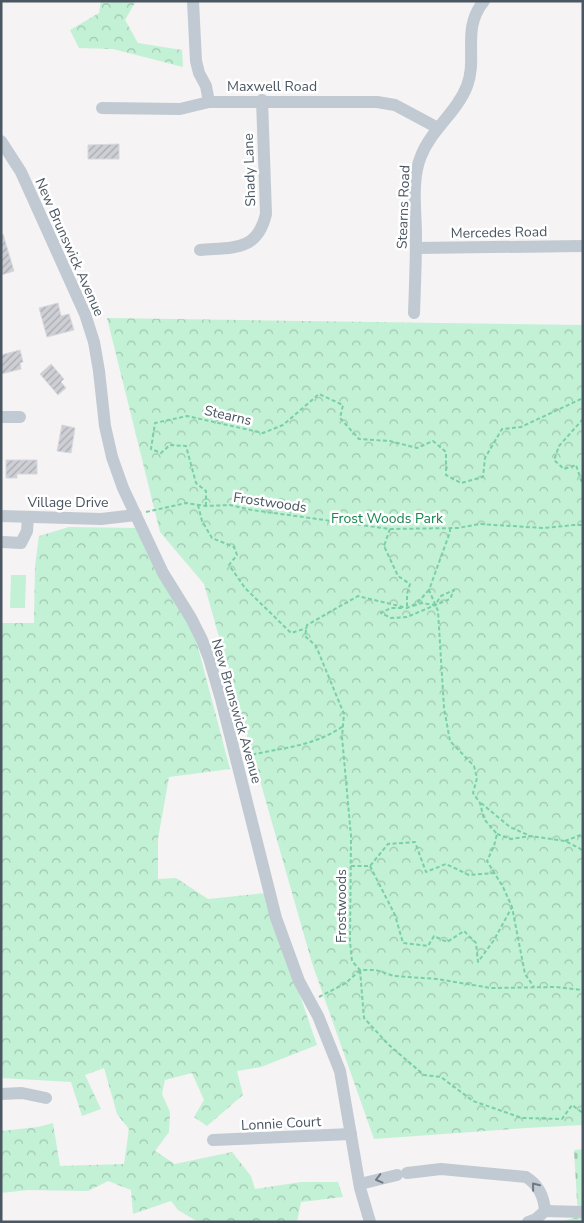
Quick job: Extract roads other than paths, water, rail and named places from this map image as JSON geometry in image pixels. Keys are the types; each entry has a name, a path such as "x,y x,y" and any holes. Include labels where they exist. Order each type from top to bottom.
{"street":[{"path":"193,1 196,61 199,73 206,86 209,102"},
{"name":"Stearns Road","path":"414,312 416,177 420,158 426,143 467,86 470,73 471,26 475,14 484,1"},
{"name":"Maxwell Road","path":"102,108 180,109 209,102 262,100 377,102 395,105 438,128"},
{"name":"Shady Lane","path":"200,250 241,246 251,242 263,227 266,214 262,100"},
{"name":"New Brunswick Avenue","path":"1,141 21,172 85,314 94,342 105,426 112,457 123,488 163,573 202,640 221,699 276,918 300,981 330,1043 340,1071 360,1184 370,1222"},
{"name":"Mercedes Road","path":"416,248 583,246"},
{"path":"1,417 20,416"},
{"name":"Village Drive","path":"1,516 101,519 136,515"},
{"path":"3,542 21,543 27,531 28,517"},
{"path":"1,1094 22,1093 46,1098"},
{"name":"Lonnie Court","path":"213,1140 351,1134"},
{"path":"360,1184 402,1174 441,1169 526,1177 536,1183 544,1201 545,1211"},
{"path":"528,1222 536,1219 545,1211 583,1212"}],"park label":[{"name":"Frost Woods Park","path":"387,518"}]}
